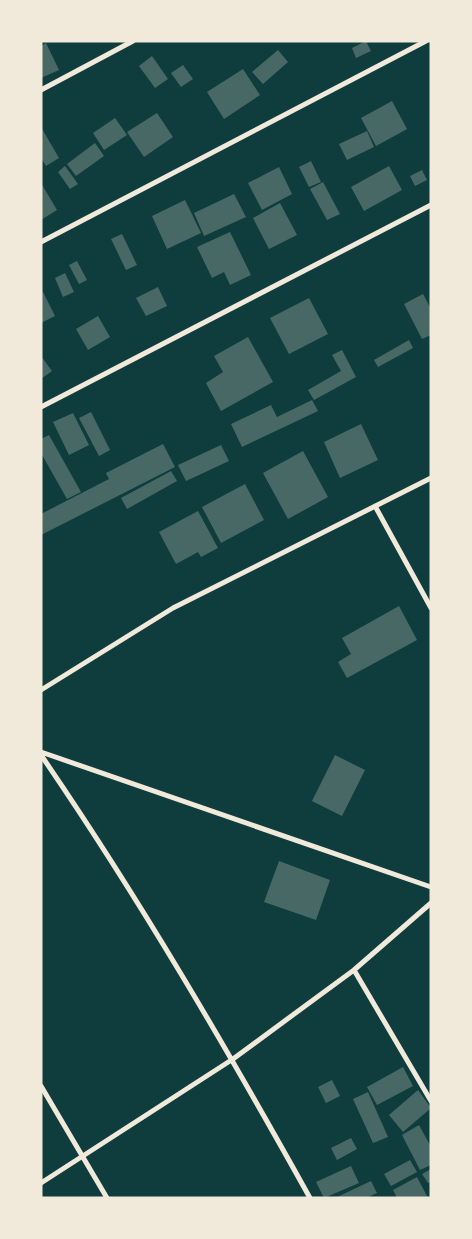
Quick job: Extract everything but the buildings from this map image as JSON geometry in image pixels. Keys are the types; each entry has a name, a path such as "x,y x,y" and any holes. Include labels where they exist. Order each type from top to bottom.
{"street":[{"path":"41,90 133,41"},
{"path":"41,242 426,41"},
{"path":"41,407 431,205"},
{"path":"41,690 173,608 431,478"},
{"path":"375,506 431,608"},
{"path":"41,754 431,887"},
{"path":"41,754 98,838 233,1059 310,1198"},
{"path":"41,1183 233,1059 354,970 431,903"},
{"path":"354,970 431,1101"},
{"path":"41,1086 107,1198"}]}
